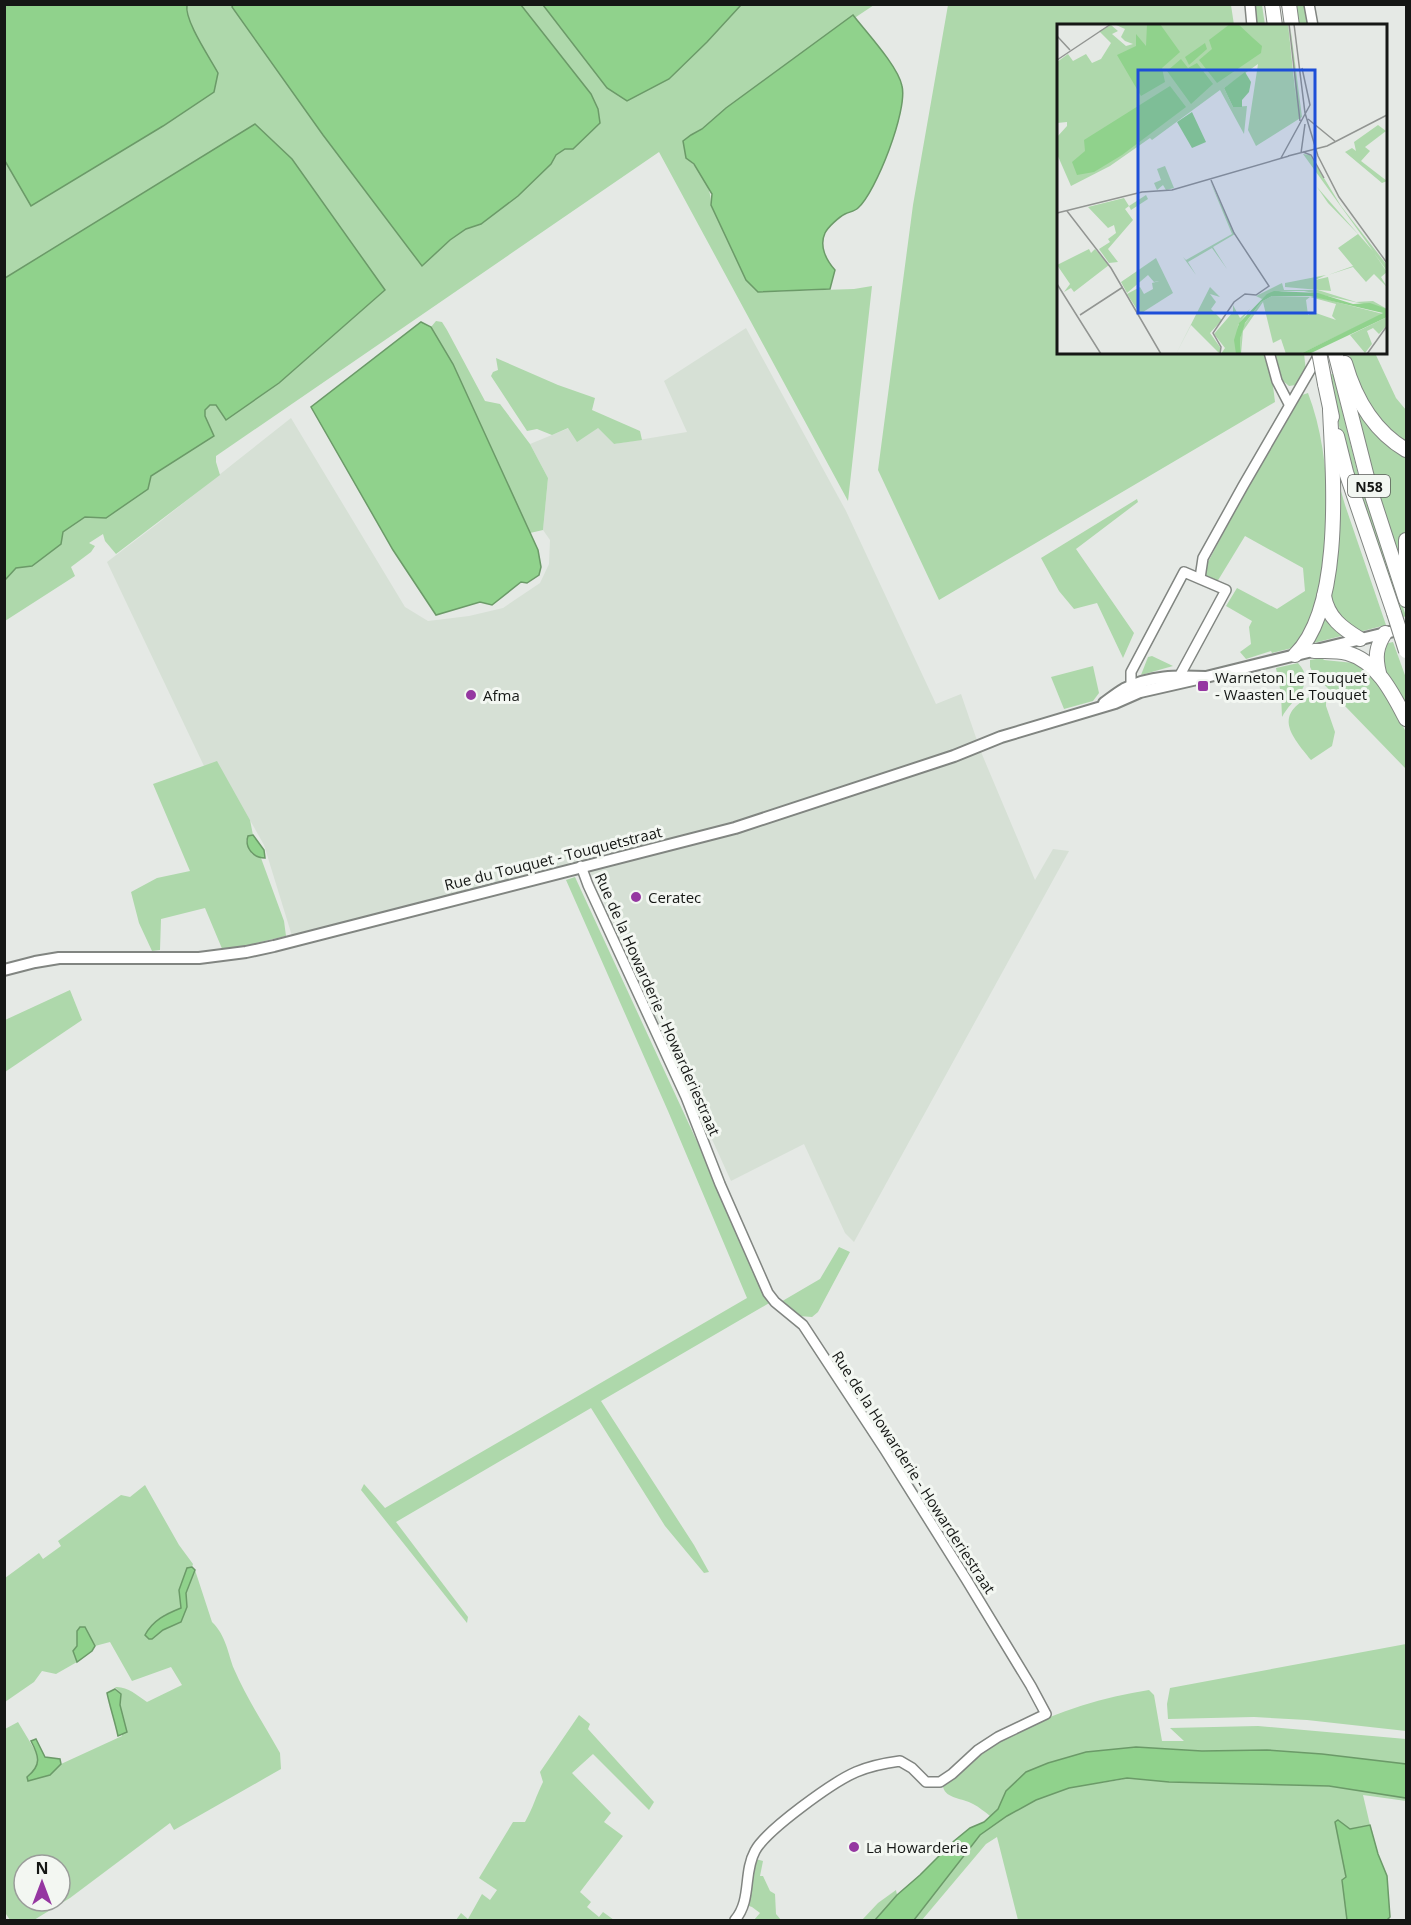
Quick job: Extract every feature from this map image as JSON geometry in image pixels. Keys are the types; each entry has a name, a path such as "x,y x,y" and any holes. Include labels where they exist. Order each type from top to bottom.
{"highway":[{"path":"1272,4 1275,24"},
{"path":"1289,4 1292,24"},
{"name":"N58","path":"1320,354 1330,410 1346,472 1407,651"},
{"path":"1340,359 1355,392 1369,415 1384,434 1407,450"},
{"name":"N58","path":"1340,359 1370,489 1407,600"},
{"path":"1295,655 1306,643 1312,631 1324,594 1332,542 1334,502 1330,410"},
{"path":"1407,540 1407,569"},
{"path":"1324,594 1335,621 1360,639"},
{"path":"1379,674 1376,652 1385,633"},
{"path":"1314,651 1347,653 1363,659 1379,674 1407,719"}],"main road":[{"name":"Rue du Touquet - Touquetstraat","path":"1137,689 1202,678 1407,628"},
{"name":"Rue du Touquet - Touquetstraat","path":"4,970 67,957 174,960 246,952 766,819 943,760 1001,737 1095,708 1160,677 1180,675 1202,678"}],"street":[{"path":"1250,4 1252,24"},
{"path":"1310,4 1313,24"},
{"path":"1270,354 1277,381 1289,405"},
{"path":"1200,578 1203,558 1319,354"},
{"path":"1137,689 1131,672 1184,572 1226,590 1180,675"},
{"name":"Rue de la Howarderie - Howarderiestraat","path":"580,866 686,1097 720,1184 768,1293 775,1302 803,1325 960,1569 1046,1714 998,1737 978,1750 940,1782 926,1782 912,1768 900,1761 855,1773 828,1789 785,1821 762,1841 754,1852 749,1868 745,1900 735,1920"}],"shaded area":[{"path":"4,5 187,5 193,29 218,73 214,92 163,126 31,206 5,161"},
{"path":"5,5 874,5 764,80 706,126 691,135 686,158 704,179 711,205 746,280 758,292 854,289 872,286 848,501 659,152 216,456 220,475 116,554 105,541 103,534 89,543 95,546 91,552 71,567 75,576 5,621"},
{"path":"233,5 521,5 591,94 598,109 600,123 573,149 565,149 556,155 551,164 518,196 481,224 466,229 450,240 422,266 323,135 232,7"},
{"path":"543,5 741,5 669,79 627,101 607,88"},
{"path":"948,5 1231,5 1234,24 1057,24 1057,354 1269,354 1275,402 939,600 878,470 913,205"},
{"path":"1254,5 1262,5 1265,24 1255,24"},
{"path":"1297,5 1306,5 1310,24 1299,24"},
{"path":"853,15 888,59 902,86 903,97 900,113 889,150 865,199 857,209 837,220 825,233 824,253 835,270 830,289 758,292 746,280 711,205 712,194 694,164 686,158 683,141"},
{"path":"255,124 292,159 385,290 279,383 226,420 216,405 210,405 205,410 205,416 214,436 151,476 148,489 106,518 85,517 63,532 61,544 32,566 16,568 5,580 5,278"},
{"path":"436,321 442,322 447,330 485,401 500,404 530,444 548,478 543,530 530,533 453,364 431,327"},
{"path":"421,322 431,327 453,364 538,550 541,567 539,575 527,583 521,582 492,605 480,602 436,615 393,550 311,407"},
{"path":"746,328 846,511 936,704 961,694 981,752 1035,880 1053,849 1069,851 854,1242 845,1233 804,1144 731,1181 585,861 292,936 264,845 217,762 204,766 107,562 291,418 405,607 428,621 469,616 503,608 540,583 549,564 550,540 543,530 548,478 530,444 569,428 598,428 614,444 687,432 664,381"},
{"path":"1272,354 1304,354 1306,372 1296,385 1289,386 1282,380"},
{"path":"1349,354 1375,354 1396,398 1406,410 1406,443 1383,423 1370,407 1359,389"},
{"path":"496,358 558,385 595,398 592,410 640,431 642,440 614,444 598,428 577,442 568,428 552,435 537,429 527,431 491,376 498,370"},
{"path":"1333,374 1362,490 1406,616 1401,618 1346,455 1327,375"},
{"path":"1308,393 1322,446 1326,476 1327,536 1320,594 1312,623 1296,647 1272,653 1271,651 1246,659 1240,652 1251,644 1249,627 1252,621 1226,606 1237,588 1277,609 1305,591 1303,568 1245,536 1217,582 1204,576 1208,562 1236,509 1302,395"},
{"path":"1351,393 1406,455 1406,529 1400,558 1369,466"},
{"path":"1334,467 1386,625 1355,633 1337,619 1328,593"},
{"path":"1137,499 1138,502 1076,549 1134,633 1123,658 1097,603 1074,609 1059,591 1041,558"},
{"path":"1323,612 1345,635 1310,644"},
{"path":"1393,642 1406,678 1406,712 1381,664 1384,644"},
{"path":"1152,656 1173,666 1141,675 1148,657"},
{"path":"1322,658 1354,663 1372,674 1385,692 1406,732 1406,769 1313,673 1310,660"},
{"path":"1298,663 1305,678 1304,685 1282,717 1281,694 1276,668"},
{"path":"1093,666 1099,693 1093,701 1064,709 1051,677"},
{"path":"1313,695 1326,699 1326,706 1335,732 1332,746 1311,760 1292,734 1289,718 1300,703"},
{"path":"217,761 250,820 253,835 246,841 252,854 261,858 284,921 286,936 223,951 205,908 161,919 160,950 152,951 139,923 131,892 157,878 190,871 153,784"},
{"path":"253,835 264,850 265,858 251,852 247,840 248,836"},
{"path":"575,877 771,1302 601,1401 709,1572 704,1573 665,1526 591,1408 396,1522 468,1617 467,1623 361,1490 364,1484 385,1508 747,1298 668,1111 566,880"},
{"path":"70,990 82,1020 5,1072 5,1020"},
{"path":"839,1247 850,1252 818,1312 812,1317 799,1316 779,1303 820,1279"},
{"path":"145,1485 179,1545 193,1564 187,1569 179,1590 181,1608 164,1615 152,1639 163,1630 181,1622 186,1593 195,1570 212,1622 224,1639 234,1669 280,1753 281,1769 174,1830 170,1823 72,1896 72,1853 12,1853 12,1913 45,1913 34,1920 10,1920 4,1911 5,1729 18,1722 39,1757 36,1768 28,1777 50,1775 61,1764 122,1736 121,1694 115,1687 128,1689 147,1702 182,1685 171,1667 132,1681 110,1642 95,1646 85,1627 77,1631 77,1646 73,1651 77,1662 56,1674 42,1671 34,1682 5,1702 5,1578 39,1553 43,1559 61,1546 58,1541 121,1495 130,1497"},
{"path":"192,1567 195,1570 186,1593 187,1607 181,1622 149,1639 145,1635 156,1621 181,1608 179,1590 187,1568"},
{"path":"80,1627 85,1627 95,1646 77,1662 73,1651 77,1646 77,1631"},
{"path":"1406,1644 1406,1731 1307,1720 1254,1717 1168,1719 1167,1704 1170,1688"},
{"path":"115,1689 121,1694 120,1705 127,1732 118,1736 107,1693"},
{"path":"1149,1690 1154,1695 1162,1741 1184,1741 1170,1728 1258,1726 1406,1739 1406,1764 1267,1750 1202,1751 1136,1747 1086,1752 1006,1791 998,1809 990,1816 975,1805 951,1796 943,1787 963,1767 986,1750 1029,1726 1076,1707"},
{"path":"579,1715 590,1724 588,1729 654,1802 649,1810 593,1754 572,1773 611,1813 604,1822 623,1836 580,1892 591,1902 587,1907 599,1917 603,1912 614,1920 456,1920 461,1913 468,1919 482,1894 490,1900 497,1890 479,1878 513,1822 525,1822 543,1782 540,1772"},
{"path":"36,1739 45,1757 60,1759 61,1764 50,1775 28,1781 27,1777 32,1773 38,1760 31,1741"},
{"path":"1136,1747 1202,1751 1267,1750 1406,1764 1406,1798 1329,1786 1169,1782 1127,1778 1069,1788 1036,1800 1007,1816 980,1835 914,1920 875,1920 897,1895 954,1841 970,1828 984,1822 998,1809 1006,1791 1026,1772 1086,1752"},
{"path":"1127,1778 1169,1782 1329,1786 1406,1798 1406,1801 1363,1795 1370,1825 1350,1829 1338,1821 1346,1877 1342,1880 1347,1920 1018,1920 997,1837 986,1844 922,1920 914,1920 980,1835 1001,1820 1023,1806 1059,1790"},
{"path":"1338,1820 1350,1829 1370,1825 1387,1876 1390,1917 1387,1920 1347,1920 1342,1880 1346,1877 1335,1822"},
{"path":"756,1859 763,1861 760,1876 763,1876 770,1891 775,1894 776,1914 781,1920 754,1920 760,1913 746,1905"},
{"path":"896,1890 897,1895 875,1920 862,1920 878,1903"}],"place":[{"name":"Warneton Le Touquet - Waasten Le Touquet","path":"1203,686"},
{"name":"Afma","path":"471,695"},
{"name":"Ceratec","path":"636,897"},
{"name":"La Howarderie","path":"854,1847"}]}
